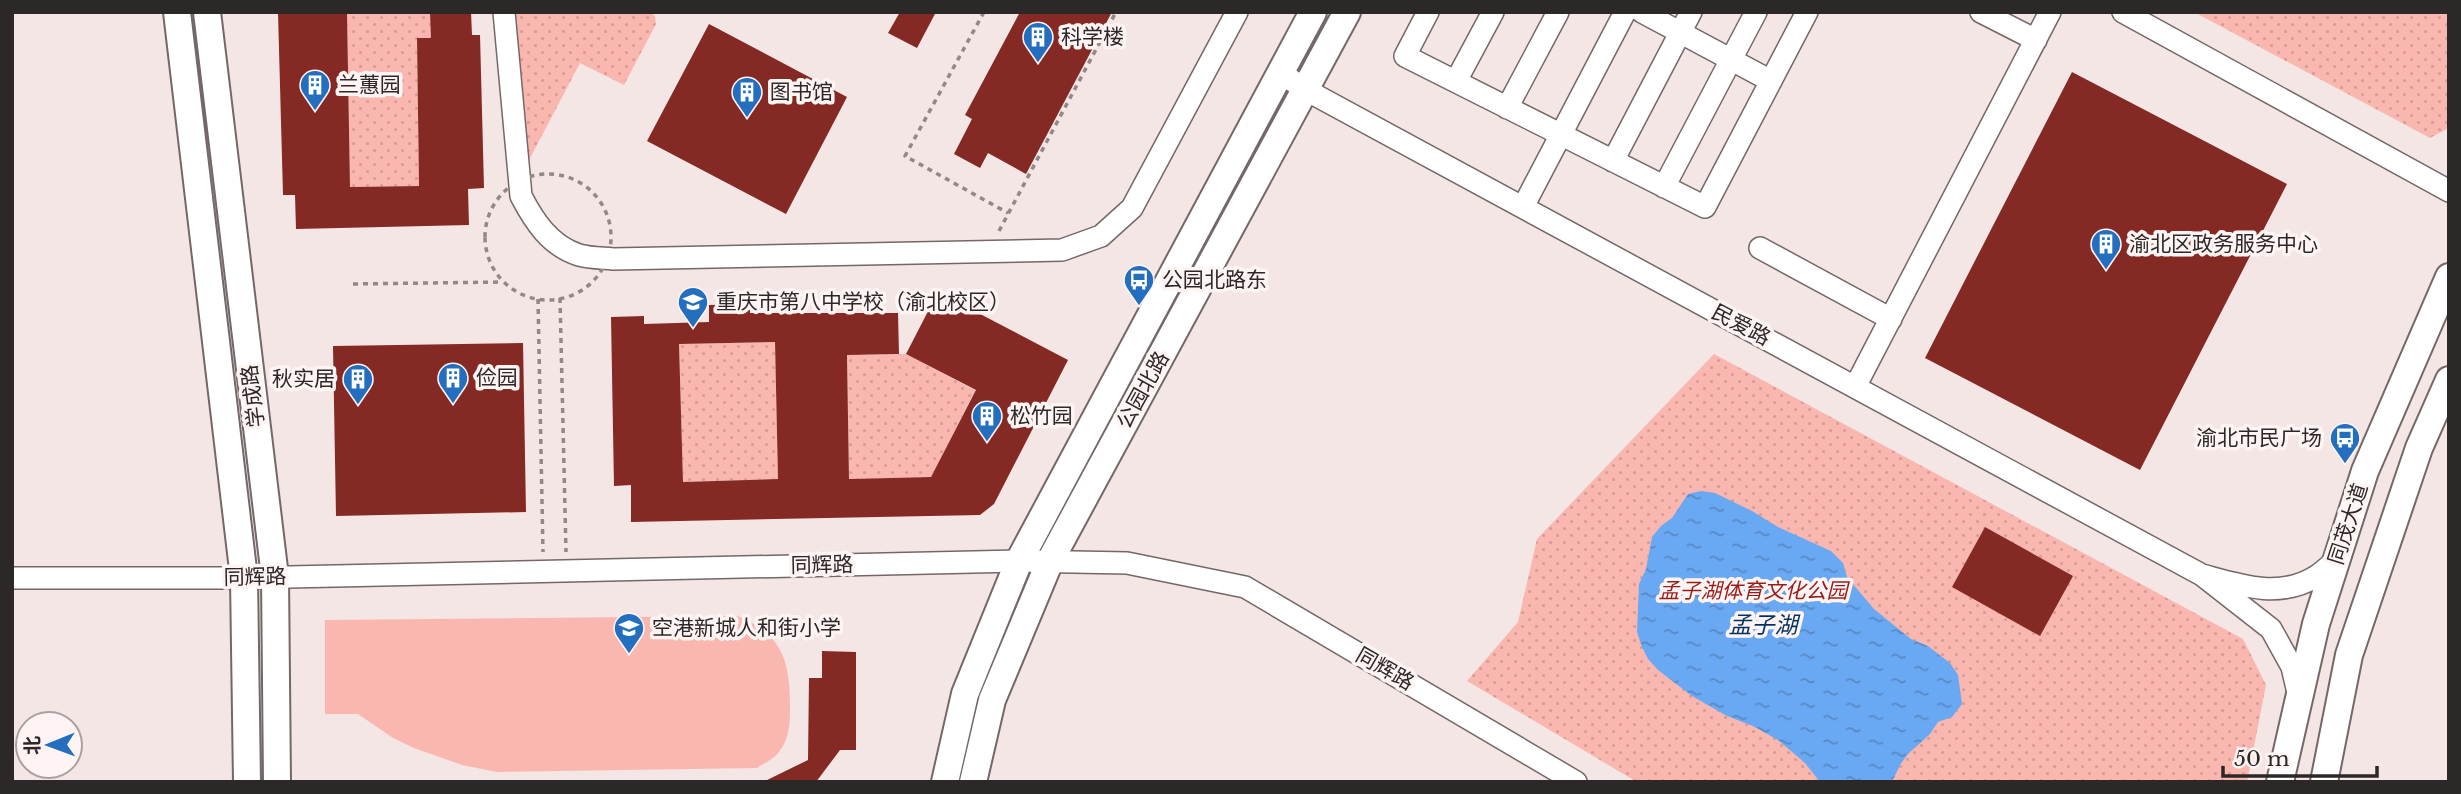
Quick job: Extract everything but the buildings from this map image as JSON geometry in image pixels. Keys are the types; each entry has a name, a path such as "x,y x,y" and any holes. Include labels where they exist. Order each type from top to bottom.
{"main road":[{"name":"学成路","path":"177,12 244,578 247,782"},
{"name":"学成路","path":"207,12 275,577 277,782"},
{"name":"公园北路","path":"945,782 965,694 1019,561 1313,12"},
{"name":"公园北路","path":"973,782 992,700 1050,561 1347,12"},
{"name":"同茂大道","path":"2280,782 2316,624 2365,471 2449,277"},
{"name":"同茂大道","path":"2324,782 2349,655 2419,448 2449,380"}],"street":[{"path":"504,12 521,195 534,219 554,242 580,256 613,259 1062,250 1101,236 1132,208 1237,12"},
{"path":"1428,12 1405,55 1705,207 1807,12"},
{"path":"1456,81 1493,12"},
{"path":"1507,107 1558,12"},
{"path":"1523,207 1625,12"},
{"path":"1642,12 1771,81"},
{"path":"1612,161 1691,12"},
{"path":"1664,187 1756,12"},
{"path":"1981,12 2036,40"},
{"path":"1855,387 2050,12"},
{"path":"2123,12 2449,191"},
{"name":"民爱路","path":"1281,73 1306,90 2202,575"},
{"path":"1760,248 1891,319"},
{"path":"2202,575 2245,587 2268,590 2292,587 2314,578 2336,560"},
{"name":"同辉路","path":"12,578 244,578 1019,561 1127,563 1245,587 1576,782"},
{"path":"2202,575 2271,628 2292,667 2299,699"}],"path":[{"path":"984,12 905,156 1008,213"},
{"path":"988,251 1116,12"},
{"path":"353,284 506,282"},
{"path":"560,298 566,571"},
{"path":"538,299 543,571"}],"green space":[{"path":"347,12 430,12 435,38 417,38 419,186 350,187"},
{"path":"514,12 650,12 655,16 656,24 624,85 580,63 527,164"},
{"path":"2194,12 2449,12 2449,128 2430,138"},
{"path":"775,342 778,479 683,482 679,344"},
{"path":"847,349 863,355 906,354 999,403 972,397 931,477 849,479"},
{"name":"孟子湖体育文化公园","path":"1714,354 2243,639 2266,685 2247,782 1637,782 1467,681 1518,622 1537,539"},
{"path":"737,616 752,623 774,640 785,662 790,690 789,724 783,747 772,759 757,768 497,772 462,765 414,748 393,738 358,714 325,714 325,620"}],"water":[{"name":"孟子湖","path":"1701,491 1715,493 1778,527 1831,551 1843,563 1847,577 1874,609 1911,639 1928,646 1950,663 1958,675 1962,704 1952,717 1938,722 1930,734 1908,754 1892,782 1820,782 1805,763 1778,740 1692,696 1648,659 1637,632 1639,584 1646,569 1652,537 1672,518 1688,494"}],"place":[{"name":"科学楼","path":"1038,64"},
{"name":"兰蕙园","path":"315,112"},
{"name":"图书馆","path":"747,119"},
{"name":"渝北区政务服务中心","path":"2106,271"},
{"name":"公园北路东","path":"1139,307"},
{"name":"重庆市第八中学校（渝北校区）","path":"693,329"},
{"name":"俭园","path":"453,405"},
{"name":"秋实居","path":"358,406"},
{"name":"松竹园","path":"987,443"},
{"name":"渝北市民广场","path":"2345,465"},
{"name":"空港新城人和街小学","path":"629,655"}]}
